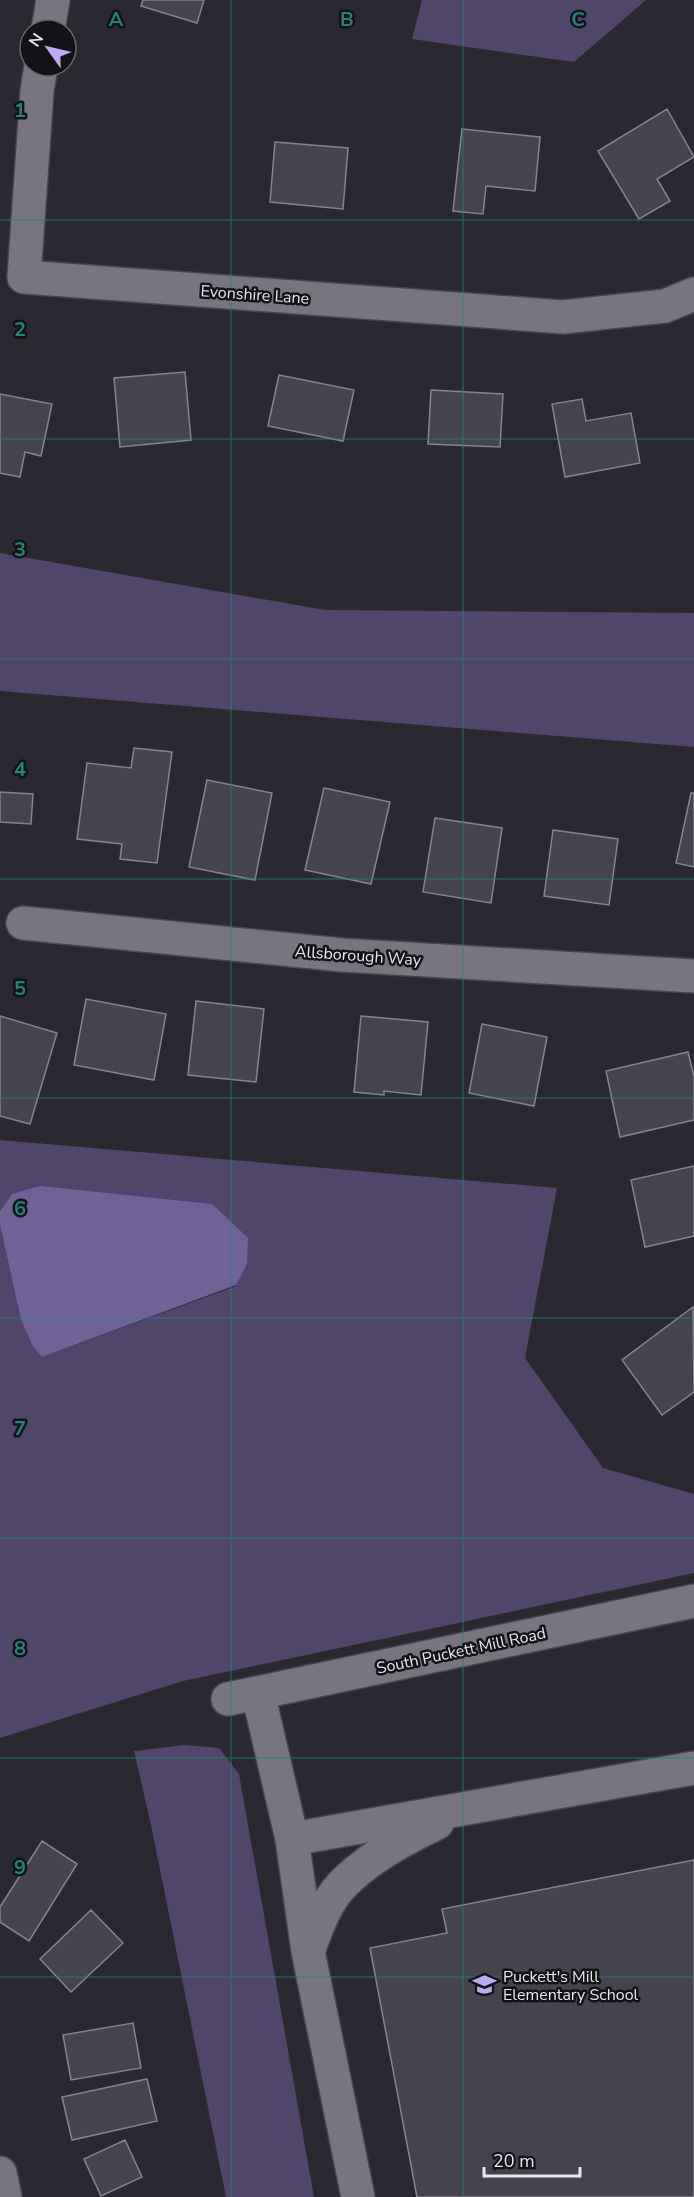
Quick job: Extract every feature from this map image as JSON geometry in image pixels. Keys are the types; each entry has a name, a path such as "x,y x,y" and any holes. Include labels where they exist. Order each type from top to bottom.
{"street":[{"path":"50,18 53,0"},
{"name":"Evonshire Lane","path":"39,78 24,277 563,317 665,306 694,294"},
{"name":"Allsborough Way","path":"23,923 342,955 694,976"},
{"name":"South Puckett Mill Road","path":"292,1839 243,1696 694,1601"},
{"path":"358,2197 308,1951 292,1839 694,1768"},
{"path":"308,1951 323,1913 336,1892 352,1875 412,1835 454,1814 482,1806"},
{"path":"0,2173 5,2197"}],"shaded area":[{"path":"422,0 646,0 574,62 412,39"},
{"path":"0,553 325,610 694,613 694,747 0,691"},
{"path":"0,1140 557,1188 525,1358 603,1468 694,1494 694,1573 183,1681 0,1738 0,1225 21,1320 42,1357 236,1286 12,1194 0,1211"},
{"path":"40,1186 212,1204 248,1238 247,1264 236,1285 42,1357 33,1346 21,1320 0,1225 0,1211 12,1194"},
{"path":"185,1745 219,1748 239,1774 314,2197 226,2197 134,1751"}],"building":[{"path":"143,0 204,0 197,23 141,6"},
{"path":"667,109 694,157 657,179 670,201 639,219 598,151"},
{"path":"462,129 540,137 535,191 486,186 483,214 453,211"},
{"path":"275,142 348,148 343,209 270,202"},
{"path":"185,372 191,440 120,447 114,378"},
{"path":"279,375 354,390 343,441 268,426"},
{"path":"431,390 503,394 500,447 428,444"},
{"path":"0,394 52,404 41,456 25,452 20,477 0,473"},
{"path":"582,399 586,421 631,413 640,463 565,477 552,404"},
{"path":"134,748 172,752 157,863 120,859 122,844 77,839 87,763 131,768"},
{"path":"207,780 272,793 255,880 189,867"},
{"path":"324,788 390,802 371,884 305,870"},
{"path":"0,792 33,794 31,824 0,822"},
{"path":"691,793 694,793 694,867 676,863"},
{"path":"435,818 502,828 491,903 423,892"},
{"path":"553,830 618,839 609,905 544,896"},
{"path":"86,999 166,1014 154,1080 74,1065"},
{"path":"196,1001 264,1009 256,1082 188,1075"},
{"path":"0,1016 57,1033 30,1124 0,1116"},
{"path":"361,1016 428,1022 421,1095 384,1091 384,1095 354,1092"},
{"path":"482,1024 547,1037 534,1106 469,1093"},
{"path":"688,1052 694,1077 694,1120 620,1137 606,1071"},
{"path":"694,1166 694,1236 645,1247 631,1180"},
{"path":"693,1307 694,1392 662,1415 622,1360"},
{"path":"42,1841 77,1864 29,1941 0,1922 0,1907"},
{"path":"694,1860 694,2197 417,2197 370,1948 447,1933 442,1909"},
{"path":"91,1910 123,1943 71,1992 40,1959"},
{"path":"133,2023 141,2068 71,2080 63,2035"},
{"path":"147,2079 157,2121 72,2140 62,2097"},
{"path":"125,2140 142,2177 101,2196 84,2159"}],"place":[{"name":"Puckett's Mill Elementary School","path":"485,1985"}]}
